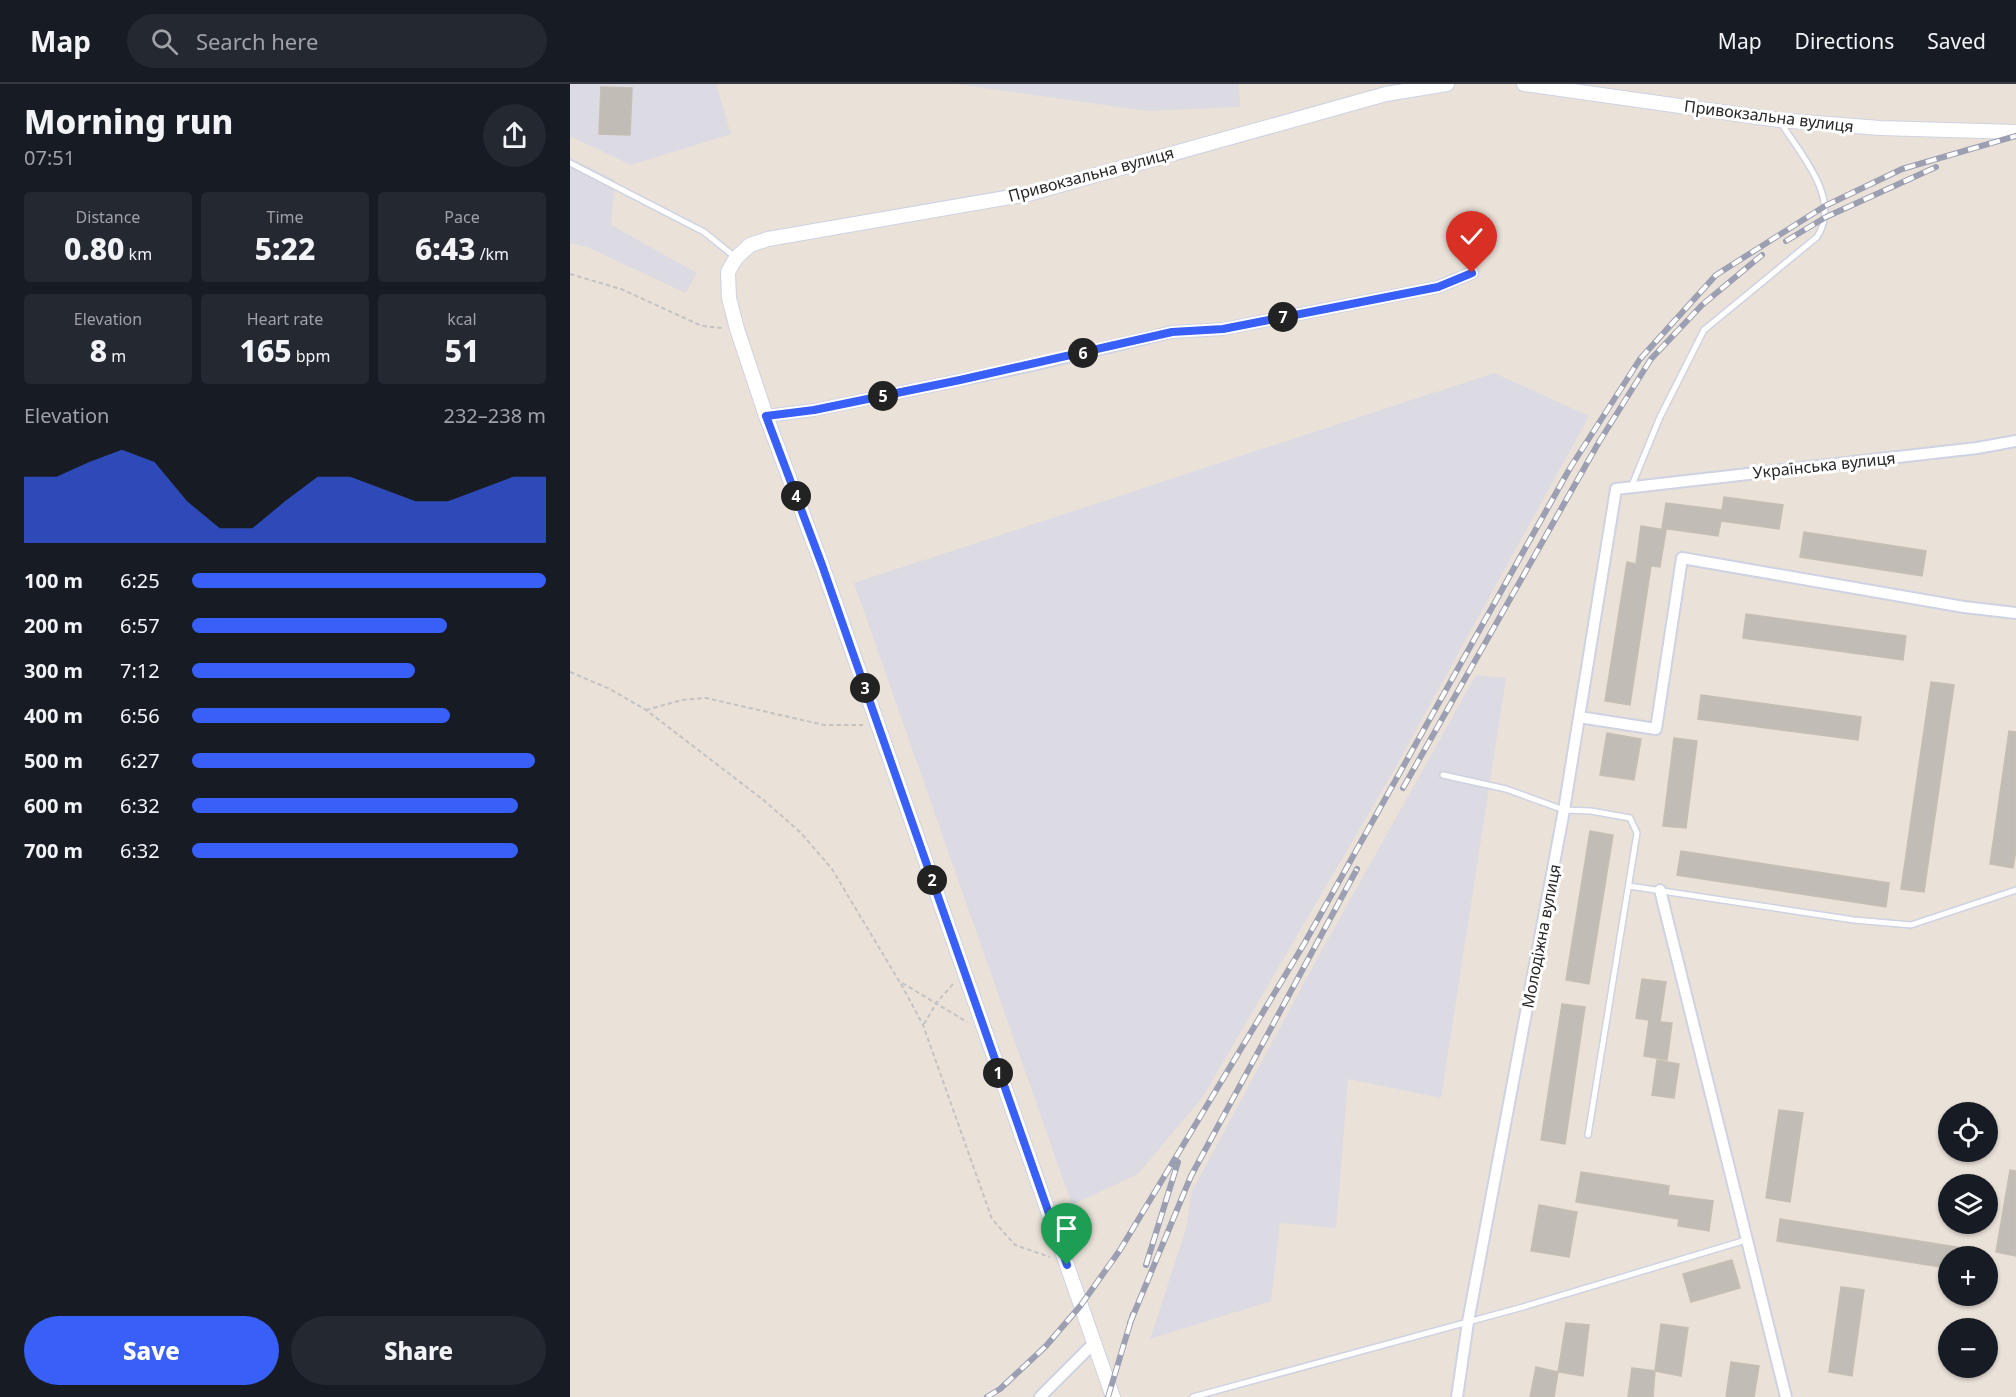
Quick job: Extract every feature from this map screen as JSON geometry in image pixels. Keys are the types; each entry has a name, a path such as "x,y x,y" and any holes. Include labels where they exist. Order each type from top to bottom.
{"street":[{"name":"Привокзальна вулиця","path":"736,258 750,246 768,239 1028,194 1386,94 1447,84"},
{"name":"Привокзальна вулиця","path":"1524,84 1779,120 1880,129 2016,132"},
{"path":"736,258 728,272 729,298 737,329 766,416 878,724 1113,1397"},
{"path":"766,416 814,410 1172,332 1223,329 1438,287 1472,273"},
{"name":"Українська вулиця","path":"1632,485 1954,451 2016,441"},
{"name":"Молодіжна вулиця","path":"1457,1397 1468,1322 1564,810 1616,489 1632,485"},
{"path":"1579,717 1656,729 1682,558 2016,614"},
{"path":"1660,890 1786,1397"},
{"path":"1040,1397 1094,1343"}],"lane":[{"path":"1632,485 1660,417 1704,330 1817,237 1824,226 1823,194 1779,120"},
{"path":"570,163 704,232 736,258"},
{"path":"1443,775 1506,789 1564,810 1591,811 1630,818 1637,832 1588,1135"},
{"path":"1629,886 1854,920 1911,925 2016,890"},
{"path":"1193,1397 1468,1322 1748,1240"}],"path":[{"path":"570,274 621,289 702,326 737,329"},
{"path":"570,672 610,689 646,710 766,802 801,833 832,868 923,1025 992,1219 1015,1245 1067,1265"},
{"path":"646,710 682,700 706,698 824,725 878,724"},
{"path":"923,1025 937,1002 964,972"},
{"path":"899,981 937,1002 984,1033"}],"shaded area":[{"path":"570,84 716,84 731,134 631,165 570,136"},
{"path":"956,84 1239,84 1240,107 1147,111"},
{"path":"570,158 615,180 611,225 697,273 686,293 587,247 570,243"},
{"path":"1494,373 1589,416 1394,770 1202,1098 1138,1174 1072,1205 854,583"},
{"path":"1476,675 1506,678 1441,1098 1348,1079 1336,1228 1280,1223 1271,1301 1150,1339 1186,1229 1192,1191 1318,957"}],"building":[{"path":"601,87 632,88 630,135 599,134"},
{"path":"1724,497 1783,505 1779,529 1721,521 1718,536 1662,528 1666,503 1722,510"},
{"path":"1641,526 1666,530 1660,567 1651,566 1630,705 1605,701 1627,562 1636,564"},
{"path":"1804,532 1926,551 1922,576 1800,557"},
{"path":"1746,614 1906,636 1903,660 1743,638"},
{"path":"1931,682 1954,685 1924,892 1901,889"},
{"path":"1701,695 1861,717 1858,740 1698,719"},
{"path":"2009,731 2016,732 2016,850 2013,868 1990,864"},
{"path":"1607,733 1641,739 1634,780 1600,775"},
{"path":"1674,738 1697,741 1686,828 1663,826"},
{"path":"1590,831 1613,835 1589,984 1566,980"},
{"path":"1681,851 1889,883 1886,907 1677,875"},
{"path":"1642,979 1666,982 1660,1022 1672,1023 1667,1060 1644,1056 1649,1020 1636,1018"},
{"path":"1562,1004 1585,1007 1565,1144 1541,1140"},
{"path":"1657,1060 1679,1064 1674,1098 1652,1095"},
{"path":"1779,1110 1803,1113 1790,1202 1766,1198"},
{"path":"2010,1170 2016,1171 2016,1256 1998,1252 1997,1246"},
{"path":"1581,1172 1669,1186 1668,1195 1713,1201 1709,1231 1678,1226 1679,1219 1576,1202"},
{"path":"1539,1205 1577,1212 1569,1257 1531,1251"},
{"path":"1780,1219 1950,1246 1938,1246 1938,1266 1777,1241"},
{"path":"1732,1260 1740,1288 1691,1302 1683,1274"},
{"path":"1841,1287 1864,1290 1852,1376 1829,1372"},
{"path":"1566,1323 1589,1325 1583,1376 1558,1372"},
{"path":"1661,1324 1688,1328 1681,1376 1655,1371"},
{"path":"1731,1362 1759,1366 1754,1397 1726,1397"},
{"path":"1536,1367 1558,1372 1554,1397 1530,1397"},
{"path":"1632,1368 1655,1371 1653,1397 1628,1397"}],"railway":[{"path":"987,1397 1000,1389 1046,1346 1081,1305 1120,1250 1304,944 1570,468 1640,359 1716,275 1825,206 1902,169 2016,136"},
{"path":"1786,241 1826,217 1936,167"},
{"path":"1403,788 1599,442 1651,359 1702,305 1762,255"},
{"path":"1130,1323 1191,1176 1357,869"},
{"path":"1146,1265 1178,1162"},
{"path":"1108,1397 1133,1314"}],"route":[{"path":"1067,1265 822,565 766,416 814,410 960,380 1172,332 1223,329 1438,287 1472,273"}]}
